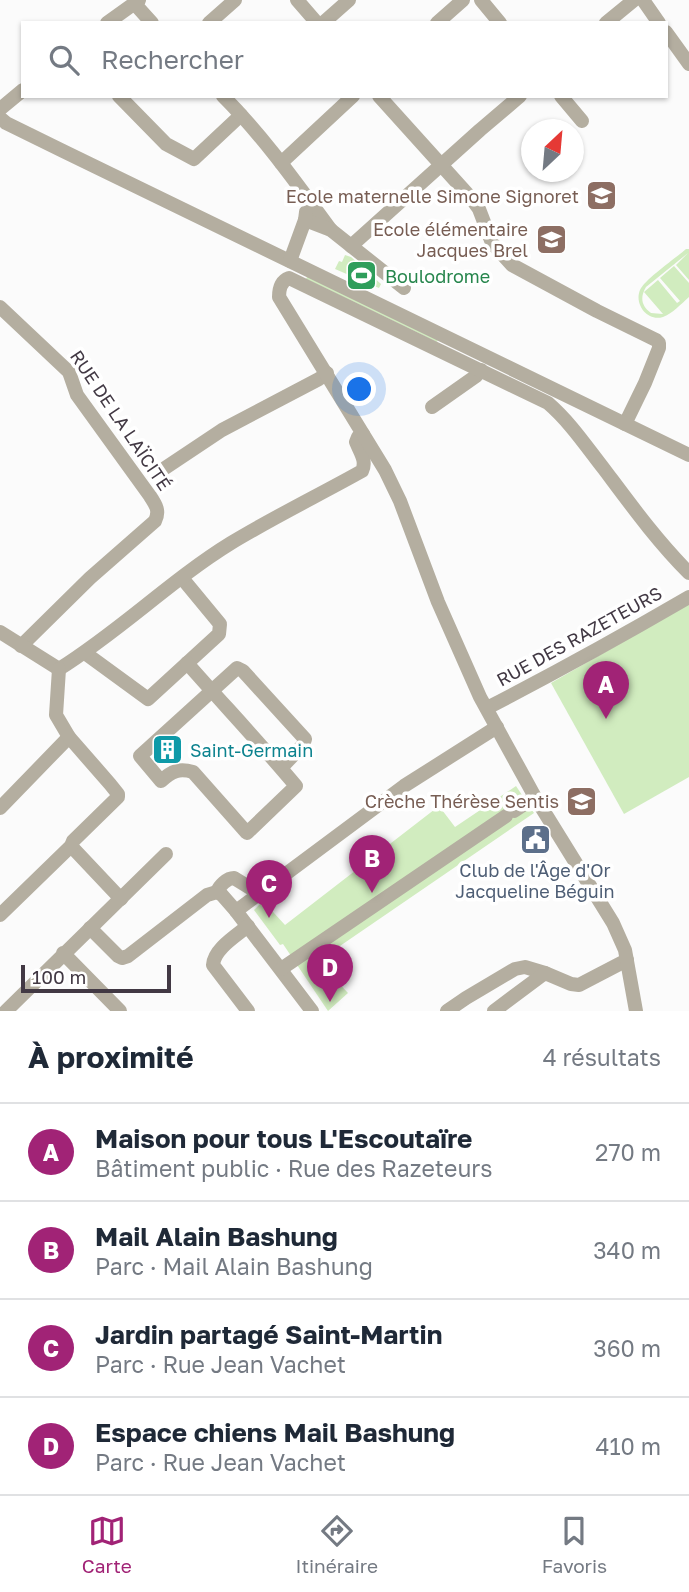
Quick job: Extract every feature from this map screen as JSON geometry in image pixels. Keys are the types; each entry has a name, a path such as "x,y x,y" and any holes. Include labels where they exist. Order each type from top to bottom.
{"street":[{"path":"211,21 235,0"},
{"path":"297,0 315,21"},
{"path":"325,21 349,0"},
{"path":"439,21 463,0"},
{"path":"481,0 498,21"},
{"path":"608,21 634,0"},
{"path":"643,0 658,21"},
{"path":"110,21 136,2 150,21"},
{"path":"668,35 689,64"},
{"path":"0,108 21,92"},
{"path":"121,98 166,144 194,159 235,103 331,230 404,288"},
{"path":"281,163 351,98"},
{"path":"381,98 471,198 479,209 492,243 512,265 659,343 645,383 625,424"},
{"path":"351,246 518,98"},
{"path":"563,98 580,119"},
{"path":"0,118 689,455"},
{"path":"290,261 305,220 306,197"},
{"path":"305,220 331,230"},
{"path":"636,1011 625,950 612,923 535,797 469,674 385,470 279,297 285,279 289,278 540,398 575,430 654,535 689,573"},
{"name":"RUE DE LA LAÏCITÉ","path":"0,307 69,372 77,395 158,509 155,521 21,646"},
{"path":"432,407 481,370"},
{"path":"165,468 222,430 327,373"},
{"path":"59,669 85,653 230,543 362,471 365,465 356,442 363,434"},
{"path":"85,653 148,699 219,634 220,628 182,578"},
{"name":"RUE DES RAZETEURS","path":"487,708 610,644 689,597"},
{"path":"0,632 59,669"},
{"path":"187,663 211,691 281,768 296,786 247,833 193,772 184,769 172,771 161,781 139,757 211,691 235,669 240,668 305,738 305,743 281,768"},
{"path":"0,915 73,841 119,804 118,794 69,737 56,715 59,669"},
{"path":"236,911 404,786 497,727"},
{"path":"0,808 69,737"},
{"path":"281,969 535,797"},
{"path":"71,846 121,899"},
{"path":"6,1011 166,854"},
{"path":"90,928 122,958 207,895 217,892 231,878 260,894"},
{"path":"217,892 248,926 312,1011"},
{"path":"248,926 213,960 213,965 248,1011"},
{"path":"63,953 111,1008"},
{"path":"447,1011 515,969 525,967 579,985 627,960"},
{"path":"494,1011 545,973"}],"green space":[{"path":"689,249 689,280 676,265 688,253 646,287 643,294 642,301 651,313 663,314 644,292 658,280 677,303 680,301 660,278 674,266 689,283 689,297 663,317 652,317 640,306 640,290"},
{"name":"Boulodrome","path":"345,255 351,257 381,284 379,288 335,269"},
{"path":"309,273 439,337 437,342 306,279"},
{"path":"689,604 689,777 624,814 551,683"},
{"path":"516,786 534,813 318,961 348,993 328,1011 283,944 280,945 254,910 263,901 285,925 439,806 455,827"}],"place":[{"name":"Ecole maternelle Simone Signoret","path":"602,196"},
{"name":"Ecole élémentaire Jacques Brel","path":"551,239"},
{"name":"Boulodrome","path":"362,276"},
{"name":"Maison pour tous L'Escoutaïre","path":"606,719"},
{"name":"Saint-Germain","path":"167,750"},
{"name":"Crèche Thérèse Sentis","path":"582,801"},
{"name":"Club de l'Âge d'Or Jacqueline Béguin","path":"535,839"},
{"name":"Mail Alain Bashung","path":"372,893"},
{"name":"Jardin partagé Saint-Martin","path":"269,918"},
{"name":"Espace chiens Mail Bashung","path":"330,1002"}]}
